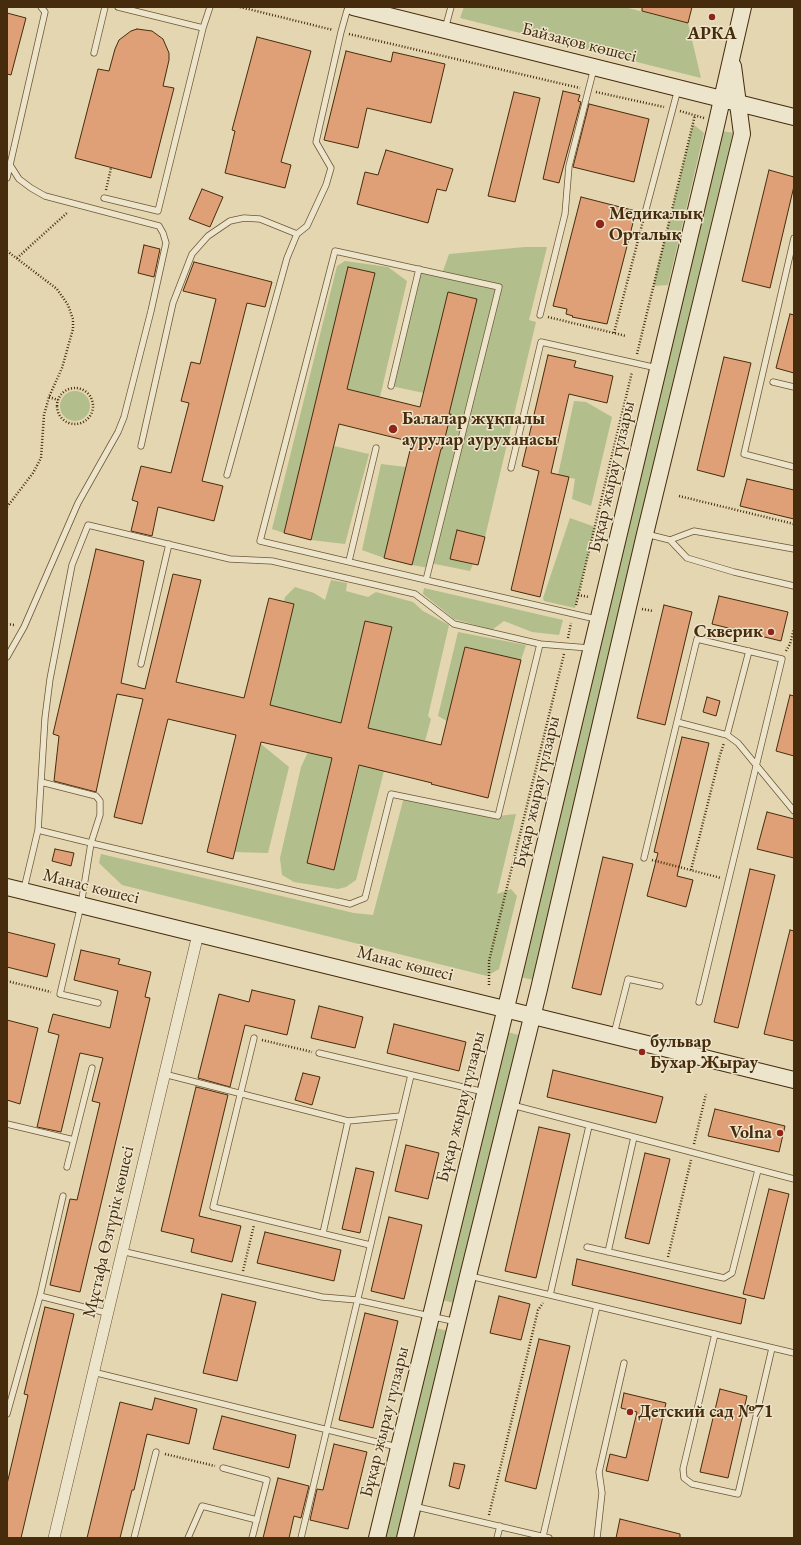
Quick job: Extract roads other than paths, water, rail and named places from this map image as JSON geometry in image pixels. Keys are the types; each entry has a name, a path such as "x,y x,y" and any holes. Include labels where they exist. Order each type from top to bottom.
{"street":[{"name":"Байзақов көшесі","path":"354,7 794,117"},
{"name":"Бұқар жырау гүлзары","path":"378,1538 599,620 743,7"},
{"name":"Бұқар жырау гүлзары","path":"405,1538 532,1016 645,534 742,134 732,54"},
{"name":"Манас көшесі","path":"7,887 794,1080"},
{"name":"Мұстафа Өзтүрік көшесі","path":"54,1538 121,1251 198,934"}],"lane":[{"path":"7,178 45,12 41,7"},
{"path":"94,53 105,7"},
{"path":"118,7 203,28"},
{"path":"104,198 158,211 203,28 210,7"},
{"path":"227,475 287,258 297,234 307,226 326,184 331,168 316,142 340,32 348,7"},
{"path":"445,30 451,7"},
{"path":"540,315 565,214 569,166 594,67"},
{"path":"645,213 678,89"},
{"path":"7,657 24,627 78,503 118,432 124,417 151,311 166,243 159,226 45,196 19,179 10,165"},
{"path":"141,446 173,303 192,254 208,236 230,221 244,218 260,219 297,234"},
{"path":"794,238 744,454 794,467"},
{"path":"426,580 499,287 335,251 260,540 426,580 599,620"},
{"path":"390,386 419,269"},
{"path":"511,468 541,342 658,369"},
{"path":"774,382 794,387"},
{"path":"349,561 376,448"},
{"path":"23,891 38,830 45,718 50,678 72,565 88,525 230,559 272,561 414,594 454,624 540,644 592,648"},
{"path":"670,540 694,531 794,549"},
{"path":"645,534 670,540 687,558 734,572 794,586"},
{"path":"142,664 169,544"},
{"path":"644,858 697,639 782,659 699,1002"},
{"path":"38,830 91,844 350,904 364,898 391,794 498,816 540,644"},
{"path":"727,735 749,651"},
{"path":"677,722 727,735 738,743 794,811"},
{"path":"41,782 96,796 100,801 100,814 91,844 81,905 60,994 98,1004"},
{"path":"614,1036 628,979 660,986"},
{"path":"254,1038 213,1207 370,1245"},
{"path":"319,1053 485,1092"},
{"path":"67,1167 92,1068"},
{"path":"164,1074 348,1121 401,1116"},
{"path":"300,1538 411,1075"},
{"path":"510,1105 794,1179"},
{"path":"323,1233 348,1121"},
{"path":"7,1124 74,1140"},
{"path":"550,1295 589,1126"},
{"path":"608,1252 634,1138"},
{"path":"587,1247 724,1278 732,1273 758,1170"},
{"path":"7,1414 40,1296 63,1196"},
{"path":"121,1251 322,1297 356,1300 457,1322"},
{"path":"468,1276 794,1353"},
{"path":"40,1296 107,1313"},
{"path":"543,1536 597,1306"},
{"path":"715,1334 683,1469 684,1478 692,1484 738,1494 772,1348"},
{"path":"597,1538 602,1493 599,1472 624,1363"},
{"path":"93,1372 399,1448"},
{"path":"134,1538 156,1452"},
{"path":"223,1468 267,1480 252,1538"},
{"path":"188,1538 202,1506 257,1520"},
{"path":"413,1506 549,1538"},
{"path":"497,1538 500,1526"}],"place":[{"name":"АРКА","path":"712,17"},
{"name":"Медикалық Орталық","path":"600,224"},
{"name":"Балалар жұқпалы аурулар ауруханасы","path":"393,429"},
{"name":"Скверик","path":"771,632"},
{"name":"бульвар Бухар Жырау","path":"642,1052"},
{"name":"Volna","path":"780,1133"},
{"name":"Детский сад №71","path":"630,1412"}]}
